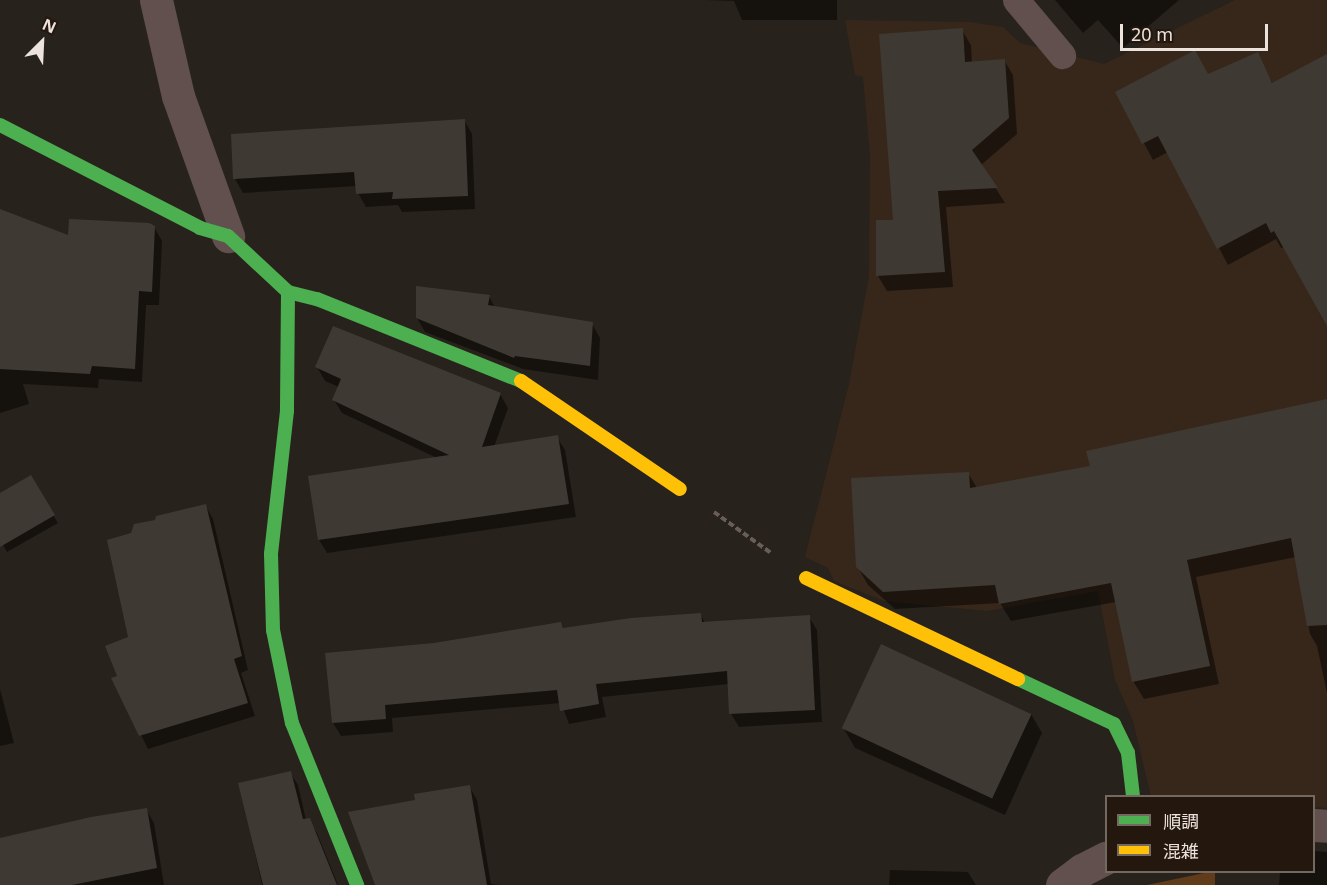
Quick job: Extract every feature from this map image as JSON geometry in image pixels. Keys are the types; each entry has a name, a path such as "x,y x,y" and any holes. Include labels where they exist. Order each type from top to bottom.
{"street":[{"path":"156,0 178,96 228,236"},
{"path":"0,125 200,228 228,236 288,292 316,299 524,382 680,489"},
{"path":"288,292 287,411 271,554 273,630 292,723 357,885"},
{"path":"806,578 1114,724 1128,753 1133,795"},
{"path":"1062,885 1082,870 1105,859"}],"lane":[{"path":"1016,0 1062,55"}],"path":[{"path":"680,489 806,578"}],"shaded area":[{"path":"1235,0 1327,0 1327,808 1315,807 1315,795 1151,795 1133,721 1115,680 1098,591 987,611 884,601 834,581 828,568 805,557 849,384 869,276 870,154 863,77 855,75 845,20 969,22 1003,27 1020,43 1104,64"},
{"path":"1204,873 1215,873 1215,885 1147,885"}],"building":[{"path":"963,28 965,62 1005,59 1009,118 972,150 998,188 938,191 945,272 876,276 876,220 893,220 879,34"},
{"path":"1195,50 1208,74 1258,52 1272,83 1327,54 1327,326 1274,231 1271,233 1266,223 1217,249 1158,136 1142,144 1115,92"},
{"path":"465,119 468,196 392,199 393,192 356,194 354,172 233,179 231,134"},
{"path":"0,209 68,235 69,219 149,223 155,226 152,292 139,291 135,369 92,366 90,374 0,369"},
{"path":"416,286 490,295 488,305 593,322 590,366 515,356 514,358 416,318"},
{"path":"333,326 501,393 482,447 558,435 569,504 318,540 308,476 449,455 332,400 341,379 315,367"},
{"path":"1327,399 1327,625 1307,626 1291,538 1187,560 1210,666 1132,682 1111,583 999,604 995,585 883,592 856,567 851,478 969,472 970,488 1090,466 1086,451"},
{"path":"31,475 55,515 0,547 0,493"},
{"path":"206,504 242,656 234,659 248,703 139,736 111,678 117,676 105,646 128,637 107,540 131,533 134,524 155,520 156,516"},
{"path":"701,613 702,622 810,615 815,710 729,714 727,671 596,684 599,704 560,711 557,690 385,705 386,719 332,723 325,653 434,643 561,622 563,628 631,618"},
{"path":"881,644 1031,714 992,798 842,728"},
{"path":"291,771 303,819 310,818 337,885 263,885 238,783"},
{"path":"470,785 487,885 375,885 348,812 415,800 414,794"},
{"path":"147,808 157,868 72,885 0,885 0,838 91,817"}],"traffic: fast":[{"path":"0,125 200,228 228,236 288,292 317,299 521,381"},
{"path":"288,292 287,411 271,554 273,630 292,723 357,885"},
{"path":"1018,679 1114,724 1128,753 1133,795"}],"traffic: slow":[{"path":"521,381 680,489"},
{"path":"806,578 1018,679"}]}
